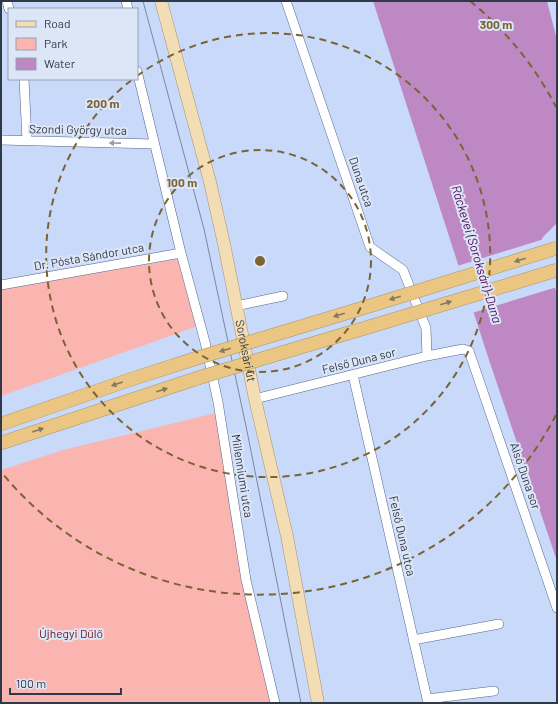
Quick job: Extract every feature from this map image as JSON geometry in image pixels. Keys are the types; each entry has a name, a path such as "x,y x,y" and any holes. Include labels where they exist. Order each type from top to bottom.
{"highway":[{"path":"1,424 194,359 557,248"},
{"path":"1,443 198,378 557,270"}],"main road":[{"name":"Soroksári út","path":"161,1 210,182 224,244 255,399 287,536 318,703"}],"street":[{"name":"Duna utca","path":"286,1 370,247 403,270 426,328 427,356"},
{"name":"Millenniumi utca","path":"138,75 181,253 205,342 218,402 246,580 275,703"},
{"path":"24,80 27,141"},
{"name":"Szondi György utca","path":"1,140 154,144"},
{"name":"Dr. Pósta Sándor utca","path":"1,285 181,253"},
{"path":"236,306 283,296"},
{"name":"Felső Duna sor","path":"255,399 427,356 463,349 470,351"},
{"name":"Alsó Duna sor","path":"470,351 557,608"},
{"name":"Felső Duna utca","path":"354,375 427,701"},
{"path":"413,640 499,624"},
{"path":"427,701 494,691"}],"green space":[{"path":"179,259 198,326 1,396 1,289"},
{"name":"Újhegyi Dűlő","path":"216,413 271,703 1,703 1,470 63,450"}],"water":[{"name":"Ráckevei (Soroksári)-Duna","path":"373,1 547,1 557,40 557,223 542,238 549,271 557,294 557,561 490,363"}],"pier":[{"path":"544,239 551,271 557,287 472,313 457,266"}],"tram line":[{"path":"143,1 204,229 247,431 301,703"}]}
